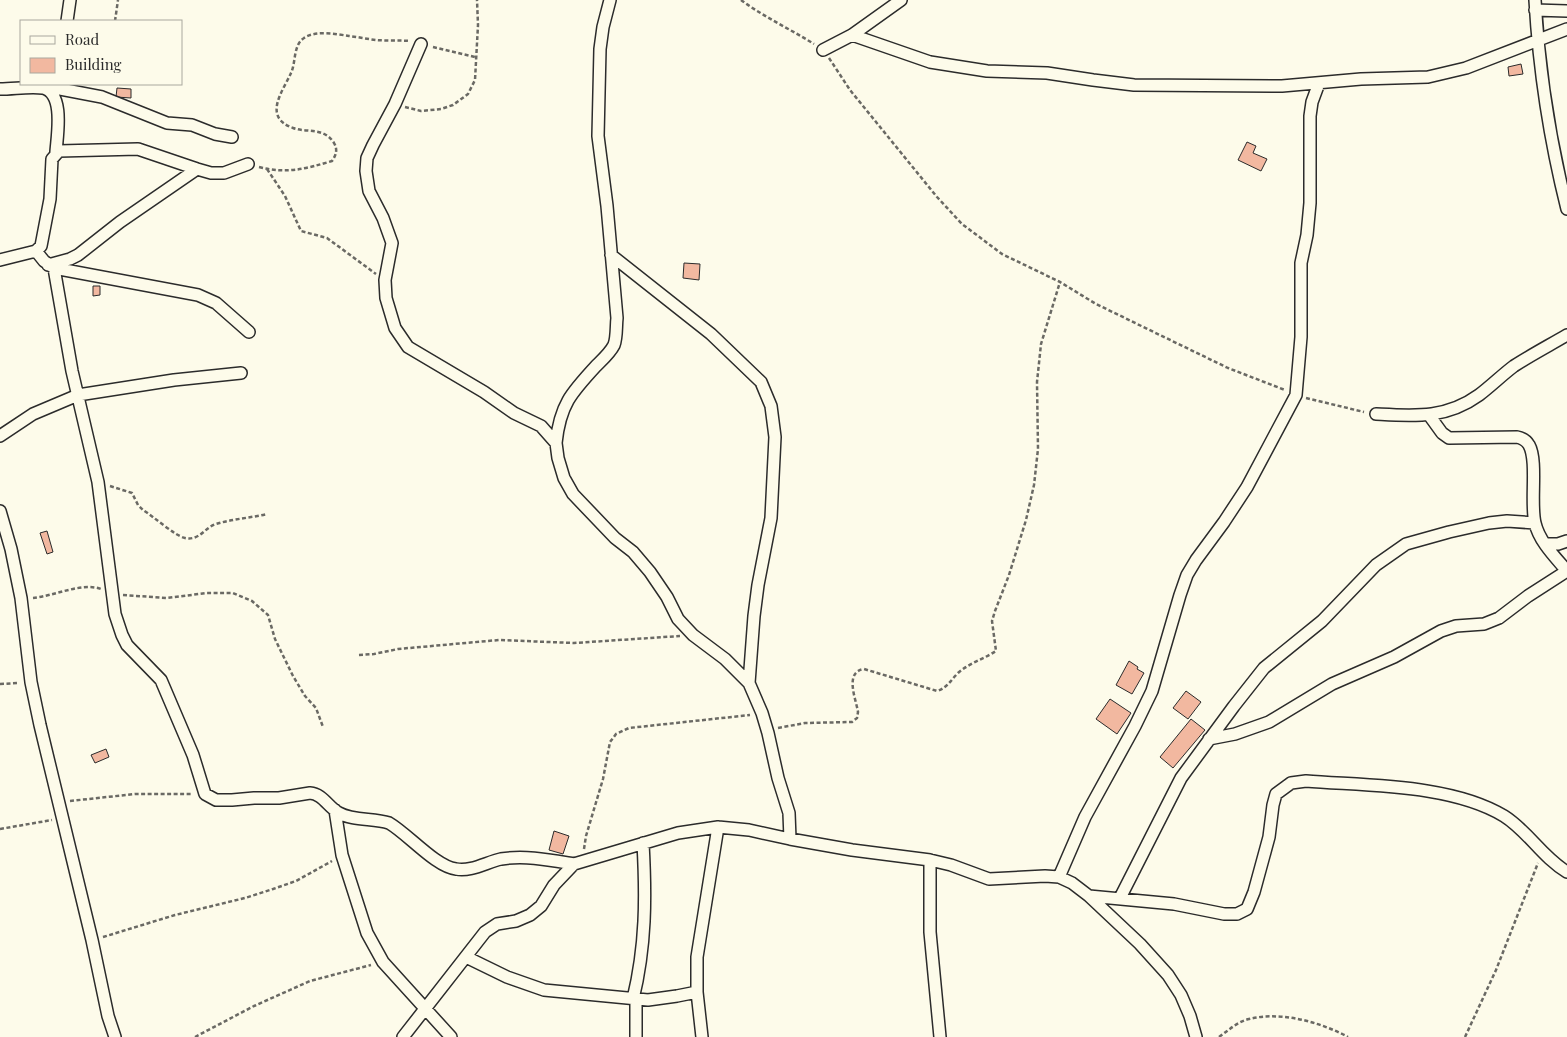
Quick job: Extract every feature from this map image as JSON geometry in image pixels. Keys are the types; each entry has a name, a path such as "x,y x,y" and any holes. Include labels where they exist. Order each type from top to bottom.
{"street":[{"path":"67,20 70,0"},
{"path":"610,0 603,27 600,50 598,136 617,318 614,345 576,387 564,407 558,425 556,443 558,458 564,478 573,494 609,532 633,552 650,572 667,597 678,619 694,635 725,659 749,683 768,733 778,778 789,813 790,839"},
{"path":"823,50 852,35 901,0"},
{"path":"1567,11 1535,5 1537,40 1552,143 1567,209"},
{"path":"852,35 930,62 986,71 1047,73 1134,85 1282,86 1319,82 1428,77 1466,68 1567,29"},
{"path":"422,44 395,104 372,145 367,158 366,171 369,191 383,218 392,243 385,280 386,298 395,328 408,347 484,392 514,413 541,426 556,443"},
{"path":"1059,877 1085,818 1152,691 1187,575 1246,487 1296,395 1300,337 1301,263 1307,235 1310,203 1310,116 1312,102 1319,82"},
{"path":"0,260 36,250 41,246 50,199 52,159 56,152 58,105 55,96 50,91 51,87"},
{"path":"0,89 51,87 102,97 167,123 192,125 215,134 232,137"},
{"path":"56,152 63,150 138,150 211,173 224,173 248,164"},
{"path":"51,266 78,255 120,222 197,169"},
{"path":"36,250 51,266 72,371 98,482 115,614 127,645 160,680 193,755 206,794 216,800 279,798 310,793 319,795 343,815 389,823 439,862 456,870 472,868 501,859 530,857 574,864 678,833 718,827 749,830 891,856 930,860 951,865 989,879 1059,877 1072,883 1089,896 1140,944 1168,975 1181,995 1196,1037"},
{"path":"611,255 711,334 762,382 772,406 775,437 771,518 758,586 749,683"},
{"path":"51,266 198,295 216,303 249,332"},
{"path":"1376,414 1417,417 1455,408 1477,396 1514,366 1567,335"},
{"path":"0,436 33,414 78,395 174,380 241,373"},
{"path":"1209,738 1235,734 1269,722 1332,684 1394,657 1441,631 1456,626 1484,624 1499,618 1528,596 1567,571 1545,544 1535,523 1532,457 1528,443 1523,438 1517,437 1449,438 1442,433 1428,415"},
{"path":"0,511 11,549 21,598 31,682 59,802 61,819 92,940 108,1016 115,1037"},
{"path":"1120,898 1181,778 1209,738 1264,668 1322,621 1376,565 1393,552 1414,541 1489,523 1507,521 1535,523"},
{"path":"1545,544 1558,544 1567,540"},
{"path":"1089,896 1174,904 1224,914 1237,914 1246,909 1254,892 1270,837 1276,794 1291,783 1306,781 1407,787 1484,806 1505,817 1518,827 1542,853 1567,872"},
{"path":"335,810 342,855 367,933 383,962 451,1037"},
{"path":"702,1037 697,992 697,957 718,827"},
{"path":"636,1037 635,999 640,967 646,897 643,843"},
{"path":"930,860 930,932 940,1037"},
{"path":"403,1037 475,943 491,927 530,915 541,906 554,884 574,864"},
{"path":"466,956 507,977 544,990 648,1000 697,992"}],"path":[{"path":"115,20 118,0"},
{"path":"395,104 421,111 441,109 453,105 468,94 475,80 478,25 477,0"},
{"path":"741,0 823,50 850,90 937,197 962,224 1002,254 1060,282 1096,304 1228,368 1296,395 1376,414"},
{"path":"248,164 267,169 300,171 332,161 337,152 336,146 326,135 321,132 292,128 282,120 276,108 277,99 291,73 297,46 303,38 326,33 374,40 410,41 475,57"},
{"path":"267,169 285,196 301,231 327,238 385,280"},
{"path":"768,733 785,726 805,723 852,722 857,718 858,712 852,679 854,673 860,670 864,669 937,691 942,689 958,673 996,651 992,621 994,610 1009,574 1026,520 1034,485 1038,449 1037,382 1041,344 1060,282"},
{"path":"98,482 132,493 143,510 177,534 187,538 194,538 216,524 267,514"},
{"path":"21,598 50,596 92,586 112,594 167,598 233,593 252,601 268,615 275,639 292,676 305,696 316,708 323,726"},
{"path":"359,655 374,654 398,648 499,640 574,643 694,635"},
{"path":"0,684 31,682"},
{"path":"586,861 584,850 586,836 600,788 610,742 616,734 629,728 762,713"},
{"path":"59,802 135,794 206,794"},
{"path":"0,829 61,819"},
{"path":"1464,1037 1496,970 1542,853"},
{"path":"92,940 175,915 245,898 273,889 296,881 342,855"},
{"path":"195,1037 254,1006 310,982 383,962"},
{"path":"1219,1037 1235,1025 1249,1019 1266,1017 1293,1018 1348,1037"}],"building":[{"path":"1521,64 1523,74 1509,76 1508,67"},
{"path":"117,88 131,89 131,98 116,97"},
{"path":"1247,142 1256,146 1253,153 1267,159 1261,171 1238,160"},
{"path":"684,263 700,264 699,280 683,278"},
{"path":"93,286 100,286 100,295 93,296"},
{"path":"47,531 53,552 47,554 40,533"},
{"path":"1129,661 1144,673 1132,694 1116,685"},
{"path":"1186,691 1201,702 1188,719 1173,708"},
{"path":"1110,699 1131,713 1117,734 1096,719"},
{"path":"1191,719 1205,730 1173,768 1160,757"},
{"path":"106,749 109,757 95,763 91,755"},
{"path":"554,831 569,836 563,854 549,850"}]}
